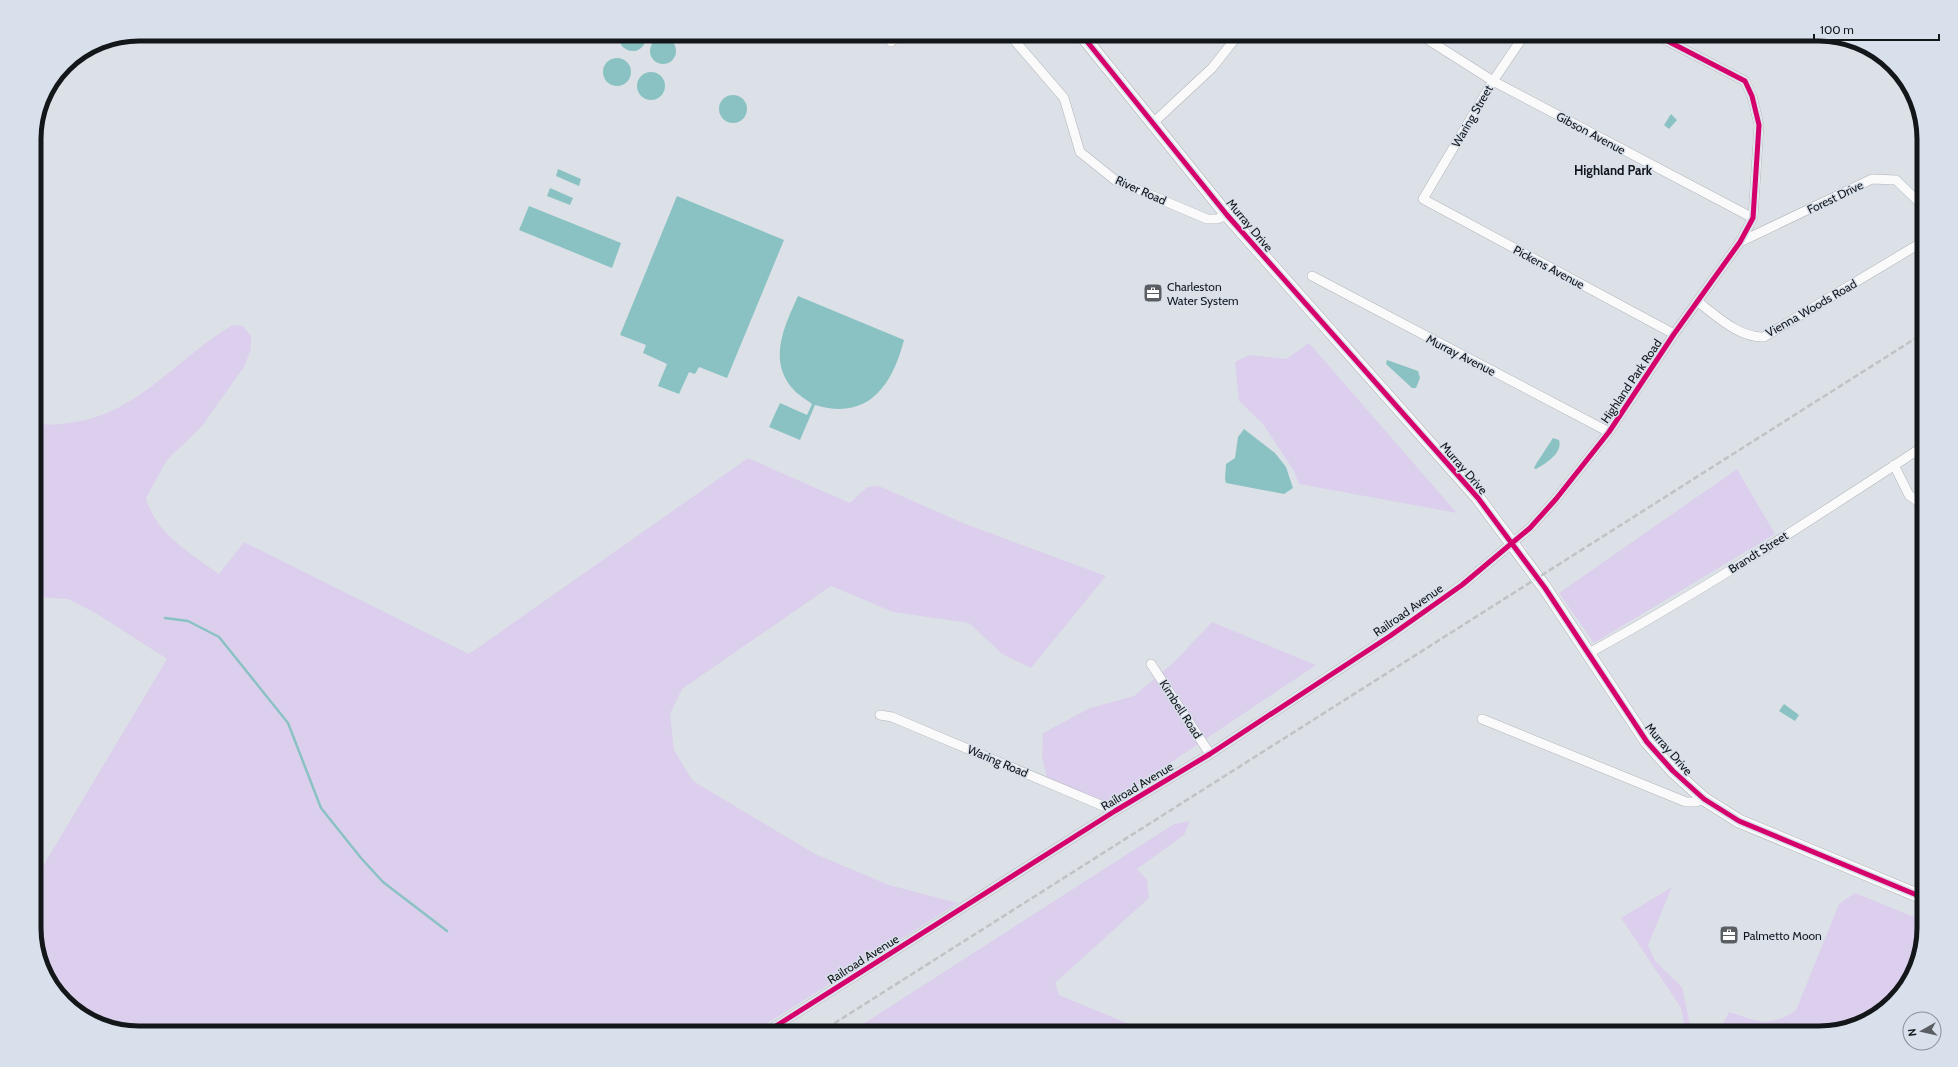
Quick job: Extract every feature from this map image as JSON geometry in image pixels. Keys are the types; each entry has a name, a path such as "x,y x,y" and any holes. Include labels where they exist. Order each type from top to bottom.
{"street":[{"name":"River Road","path":"1015,41 1064,98 1080,152 1115,180 1206,219 1217,219 1227,215"},
{"name":"Murray Drive","path":"1087,41 1227,215 1478,498 1540,582 1589,653 1647,742 1673,771 1704,798 1739,821 1917,895"},
{"path":"1154,123 1212,68 1233,41"},
{"name":"Gibson Avenue","path":"1430,41 1493,81 1753,218"},
{"name":"Waring Street","path":"1423,199 1493,81 1520,41"},
{"path":"1668,41 1745,81 1752,96 1759,125 1753,218"},
{"name":"Forest Drive","path":"1740,242 1872,179 1896,180 1917,200"},
{"name":"Pickens Avenue","path":"1423,199 1674,334"},
{"name":"Highland Park Road","path":"1512,544 1530,528 1556,499 1609,432 1674,334 1740,242 1753,218"},
{"name":"Vienna Woods Road","path":"1698,302 1727,324 1754,338 1764,337 1777,331 1917,245"},
{"name":"Murray Avenue","path":"1312,276 1609,432"},
{"name":"Brandt Street","path":"1589,653 1661,612 1917,450"},
{"path":"1894,465 1909,494 1917,500"},
{"name":"Railroad Avenue","path":"776,1026 1115,811 1210,754 1390,636 1462,585 1512,544"},
{"name":"Kimbell Road","path":"1151,664 1210,754"},
{"name":"Waring Road","path":"880,715 892,717 1115,811"},
{"path":"1482,719 1686,802 1696,802 1704,798"}],"shaded area":[{"path":"233,325 243,326 251,336 251,349 244,367 202,426 167,460 146,498 151,511 166,532 175,542 219,574 244,542 469,654 748,458 850,503 867,487 879,486 963,523 1106,576 1031,668 1002,654 969,623 893,612 831,586 682,689 670,714 674,750 693,781 815,854 889,885 958,903 763,1026 140,1026 108,1021 96,1016 75,1002 58,982 46,959 41,934 41,869 167,659 97,614 68,599 41,597 41,424 47,425 63,424 92,418 114,410 155,384 213,338"},
{"path":"1309,343 1457,513 1299,484 1294,471 1263,424 1239,401 1235,362 1249,355 1286,359"},
{"path":"1737,469 1775,534 1594,643 1559,593"},
{"path":"1212,622 1316,665 1112,802 1105,802 1047,778 1042,758 1043,733 1090,708 1134,696 1174,662"},
{"path":"1190,821 1184,835 1137,869 1147,880 1149,898 1055,983 1059,995 1134,1026 860,1026 1174,824"},
{"path":"1672,887 1648,945 1655,961 1682,987 1690,1026 1685,1026 1681,1008 1621,918"},
{"path":"1855,893 1917,918 1914,953 1907,971 1893,992 1883,1002 1868,1013 1844,1023 1818,1026 1722,1026 1729,1012 1763,1022 1778,1020 1796,1010 1839,904"}],"water":[{"path":"621,41 645,41 641,48 634,51 629,51 621,45"},
{"path":"653,41 673,41 676,51 673,61 663,64 653,61 650,51"},
{"path":"617,58 623,59 627,62 630,66 630,78 627,82 623,85 617,86 611,85 607,82 604,78 603,72 604,66 607,62 611,59"},
{"path":"651,72 657,73 661,76 664,80 664,92 661,96 657,99 651,100 645,99 641,96 638,92 637,86 638,80 641,76 645,73"},
{"path":"733,95 739,96 743,99 746,103 746,115 743,119 739,122 733,123 727,122 723,119 720,115 719,109 720,103 723,99 727,96"},
{"path":"1671,114 1677,120 1669,129 1664,125"},
{"path":"558,169 581,179 579,186 556,176"},
{"path":"550,188 573,198 570,205 547,196"},
{"path":"677,196 784,240 727,378 699,367 695,374 689,372 679,394 658,386 667,364 643,353 646,345 620,335"},
{"path":"529,206 621,243 612,268 519,230"},
{"path":"798,296 904,340 899,357 892,372 885,385 875,396 863,404 850,408 834,409 815,405 800,440 769,427 780,403 807,415 812,404 793,389 785,378 781,366 781,342 788,319"},
{"path":"1387,360 1418,371 1420,378 1416,388 1412,388 1386,364"},
{"path":"1244,429 1275,453 1286,467 1293,488 1284,494 1226,483 1226,464 1235,458 1238,437"},
{"path":"1553,438 1559,440 1560,445 1556,453 1544,464 1536,469 1534,468 1536,464"},
{"path":"1784,704 1799,715 1795,721 1779,711"}],"waterway":[{"path":"165,618 188,621 219,637 288,723 321,808 361,858 383,882 447,931"}],"railway":[{"path":"830,1026 1917,337"}],"cycle path":[{"path":"1087,41 1227,215 1478,498 1545,588 1647,742 1673,771 1704,799 1739,821 1917,895"},
{"path":"776,1026 1115,811 1210,754 1390,636 1462,585 1530,528 1556,499 1609,432 1674,334 1740,242 1753,218 1759,125 1752,96 1745,81 1668,41"}],"place":[{"name":"Charleston Water System","path":"1153,293"},
{"name":"Palmetto Moon","path":"1729,935"}],"district":[{"name":"Highland Park","path":"1613,170"}]}
